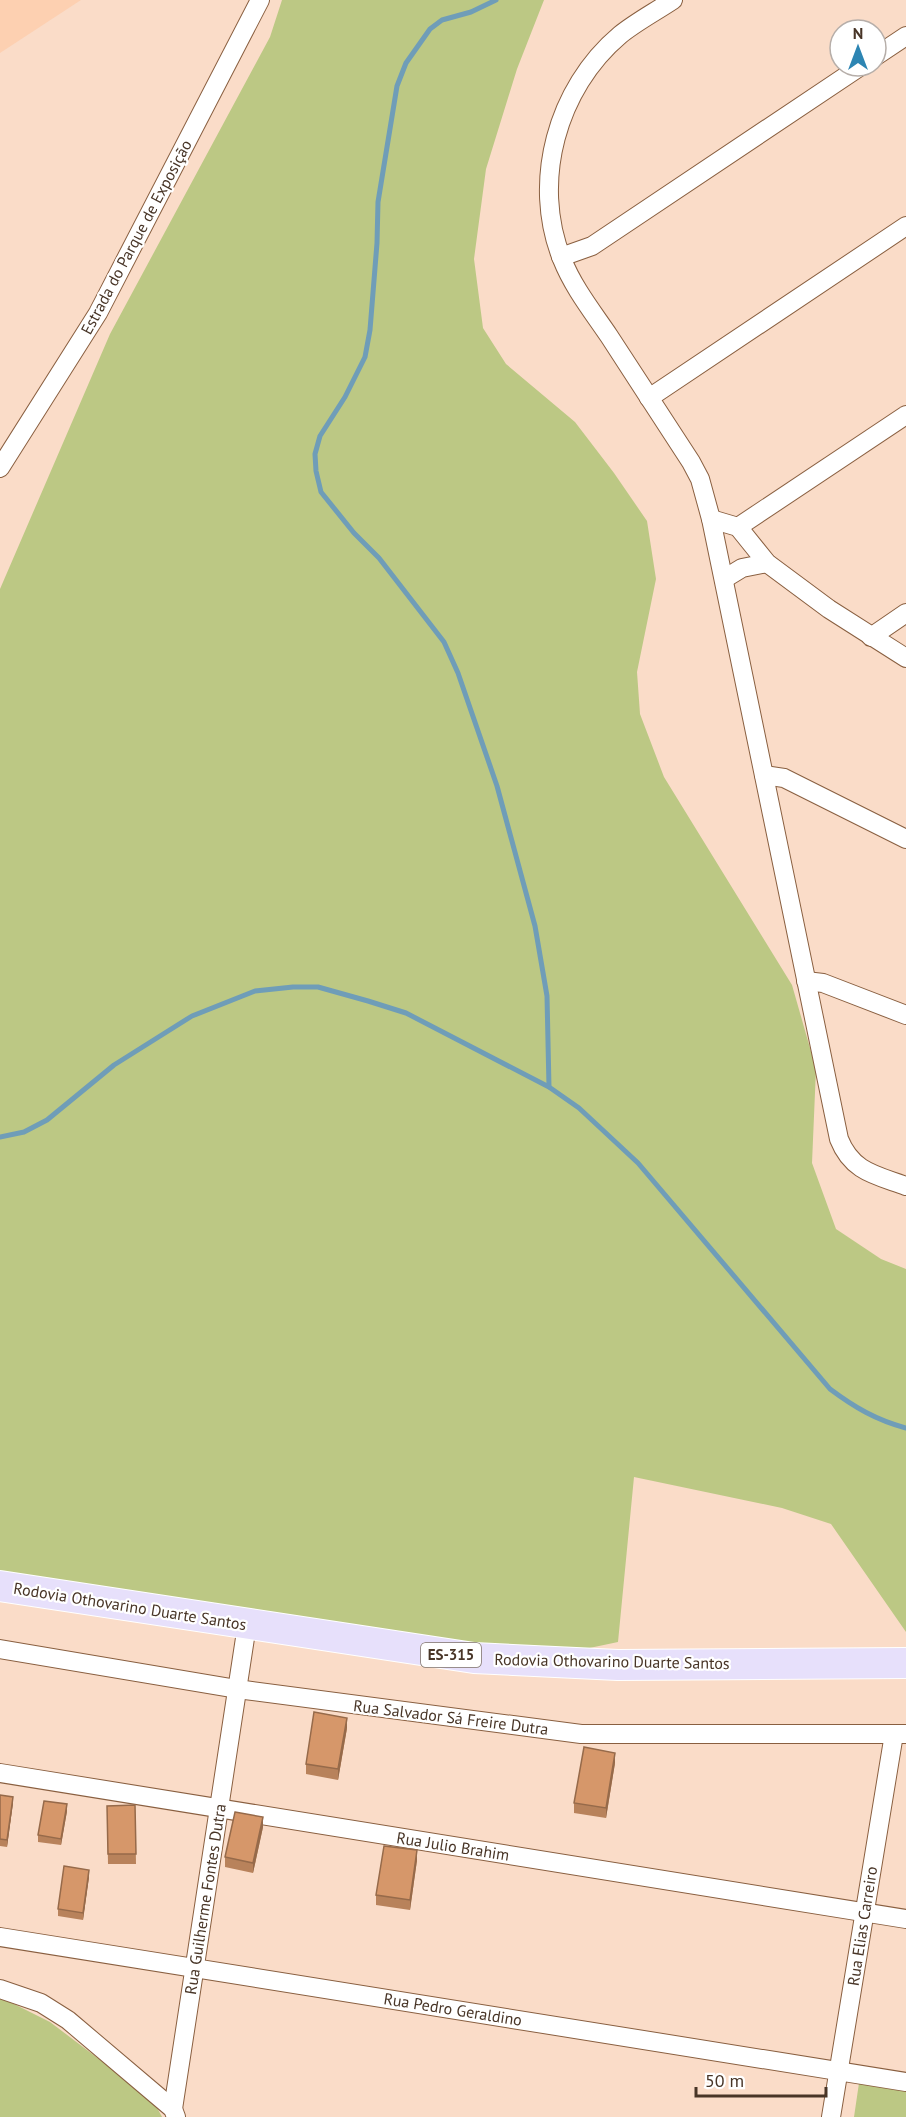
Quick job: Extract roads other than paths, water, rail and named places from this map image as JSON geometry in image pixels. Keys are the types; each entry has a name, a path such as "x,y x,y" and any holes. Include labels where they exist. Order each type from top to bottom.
{"main road":[{"name":"Rodovia Othovarino Duarte Santos","path":"0,1586 474,1658 618,1665 906,1663"}],"street":[{"name":"Estrada do Parque de Exposição","path":"0,468 98,313 260,0"},
{"path":"673,0 620,35 604,51 589,68 566,108 558,130 550,173 551,215 561,257 569,276 691,462 700,480 724,579 839,1139 848,1157 862,1171 906,1186"},
{"path":"888,48 906,36"},
{"path":"561,257 592,246 843,78"},
{"path":"649,398 906,226"},
{"path":"738,527 906,415"},
{"path":"711,519 738,527 767,563 829,609 906,658"},
{"path":"724,579 742,568 767,563"},
{"path":"871,637 906,613"},
{"path":"764,775 784,778 906,839"},
{"path":"806,981 823,983 906,1015"},
{"name":"Rua Guilherme Fontes Dutra","path":"175,2113 193,1969 247,1625"},
{"name":"Rua Salvador Sá Freire Dutra","path":"0,1648 237,1689 581,1734 900,1734"},
{"name":"Rua Elias Carreiro","path":"831,2117 864,1912 900,1734"},
{"name":"Rua Julio Brahim","path":"0,1773 906,1919"},
{"name":"Rua Pedro Geraldino","path":"0,1937 906,2082"},
{"path":"0,1989 41,2003 68,2020 175,2113"}],"waterway":[{"path":"496,0 471,12 442,20 430,29 406,63 397,86 378,202 370,330 365,357 345,397 320,436 315,454 321,492 354,533 379,558 444,642 458,673 497,786 535,926 547,996 549,1087"},
{"path":"0,1137 24,1132 47,1120 114,1065 192,1016 255,991 318,987 406,1013 549,1087 579,1108 638,1163 830,1389 866,1412 906,1428"}]}
